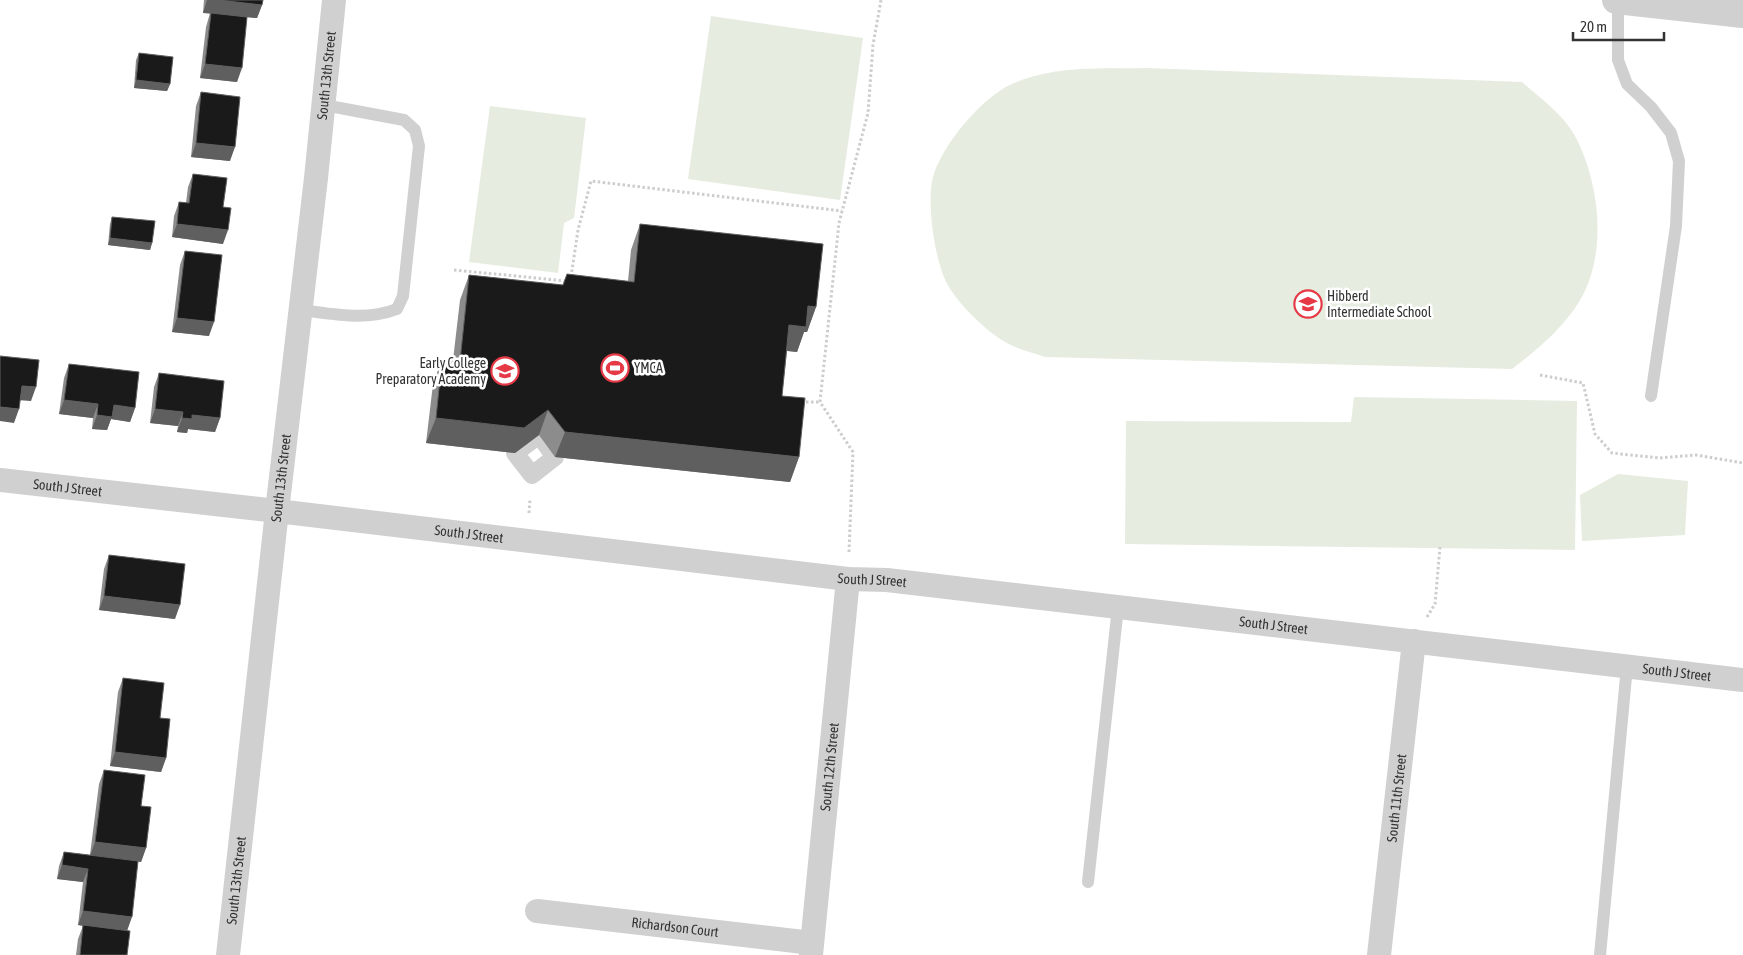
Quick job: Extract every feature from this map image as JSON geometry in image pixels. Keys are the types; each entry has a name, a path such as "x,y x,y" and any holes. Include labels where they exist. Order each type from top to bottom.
{"street":[{"name":"South 13th Street","path":"228,955 324,105 334,0"},
{"path":"1617,0 1743,14"},
{"name":"South J Street","path":"0,480 277,510 848,579 887,580 1118,606 1743,680"},
{"name":"South 12th Street","path":"811,949 848,579"},
{"name":"South 11th Street","path":"1379,955 1414,641"},
{"name":"Richardson Court","path":"537,911 811,949"}],"lane":[{"path":"1617,0 1618,60 1627,84 1651,107 1670,134 1679,161 1676,226 1651,396"},
{"path":"301,310 361,317 377,315 397,309 403,296 419,146 415,130 404,120 324,105"},
{"path":"1088,882 1118,606"},
{"path":"1600,955 1627,666"}],"path":[{"path":"848,579 853,452 820,402 839,223 868,113 873,45 881,0"},
{"path":"454,270 570,281 578,230 591,181 842,211"},
{"path":"1540,375 1583,383 1595,434 1612,453 1659,458 1696,455 1743,462"},
{"path":"793,402 820,402"},
{"path":"527,541 532,475"},
{"path":"1414,641 1435,604 1440,547"}],"shaded area":[{"path":"711,16 863,38 840,200 688,179"},
{"path":"1095,68 1146,68 1522,82 1551,107 1570,128 1584,155 1590,175 1595,197 1597,241 1594,263 1588,283 1579,302 1565,321 1548,338 1512,369 1045,357 1022,350 1001,340 968,311 954,295 944,277 936,249 931,217 931,188 938,164 954,137 976,111 1000,90 1012,84 1028,78 1061,71"},
{"path":"490,106 586,118 574,218 564,223 558,273 469,262"},
{"path":"1354,397 1577,401 1575,550 1125,544 1126,421 1351,422"},
{"path":"1618,474 1688,481 1685,535 1582,541 1580,495"}],"building":[{"path":"218,0 263,0 262,5"},
{"path":"211,13 247,17 242,68 205,64"},
{"path":"139,53 173,57 170,84 136,80"},
{"path":"201,92 240,97 235,147 196,143"},
{"path":"193,174 227,178 223,207 231,208 228,230 177,224 179,202 189,203"},
{"path":"112,217 155,221 152,243 110,238"},
{"name":"YMCA","path":"640,224 823,244 816,307 808,306 806,327 789,325 782,396 805,398 799,457 565,432 548,410 524,428 436,418 442,359 460,361 469,275 563,285 567,274 634,282"},
{"path":"185,251 222,255 214,322 177,318"},
{"path":"0,356 39,360 36,387 22,386 19,409 0,407"},
{"path":"69,364 139,372 135,408 114,405 112,417 97,415 98,404 64,400"},
{"path":"159,373 224,381 220,418 192,415 192,419 182,418 183,412 155,409"},
{"path":"109,555 185,564 180,605 104,596"},
{"path":"123,678 164,683 160,718 170,719 166,758 115,752"},
{"path":"104,770 145,775 141,806 151,807 146,848 95,842"},
{"path":"64,852 138,861 132,917 83,911 88,869 62,865"},
{"path":"83,925 130,931 127,955 80,955"}],"place":[{"name":"Hibberd Intermediate School","path":"1308,304"},
{"name":"YMCA","path":"615,368"},
{"name":"Early College Preparatory Academy","path":"505,371"}]}
